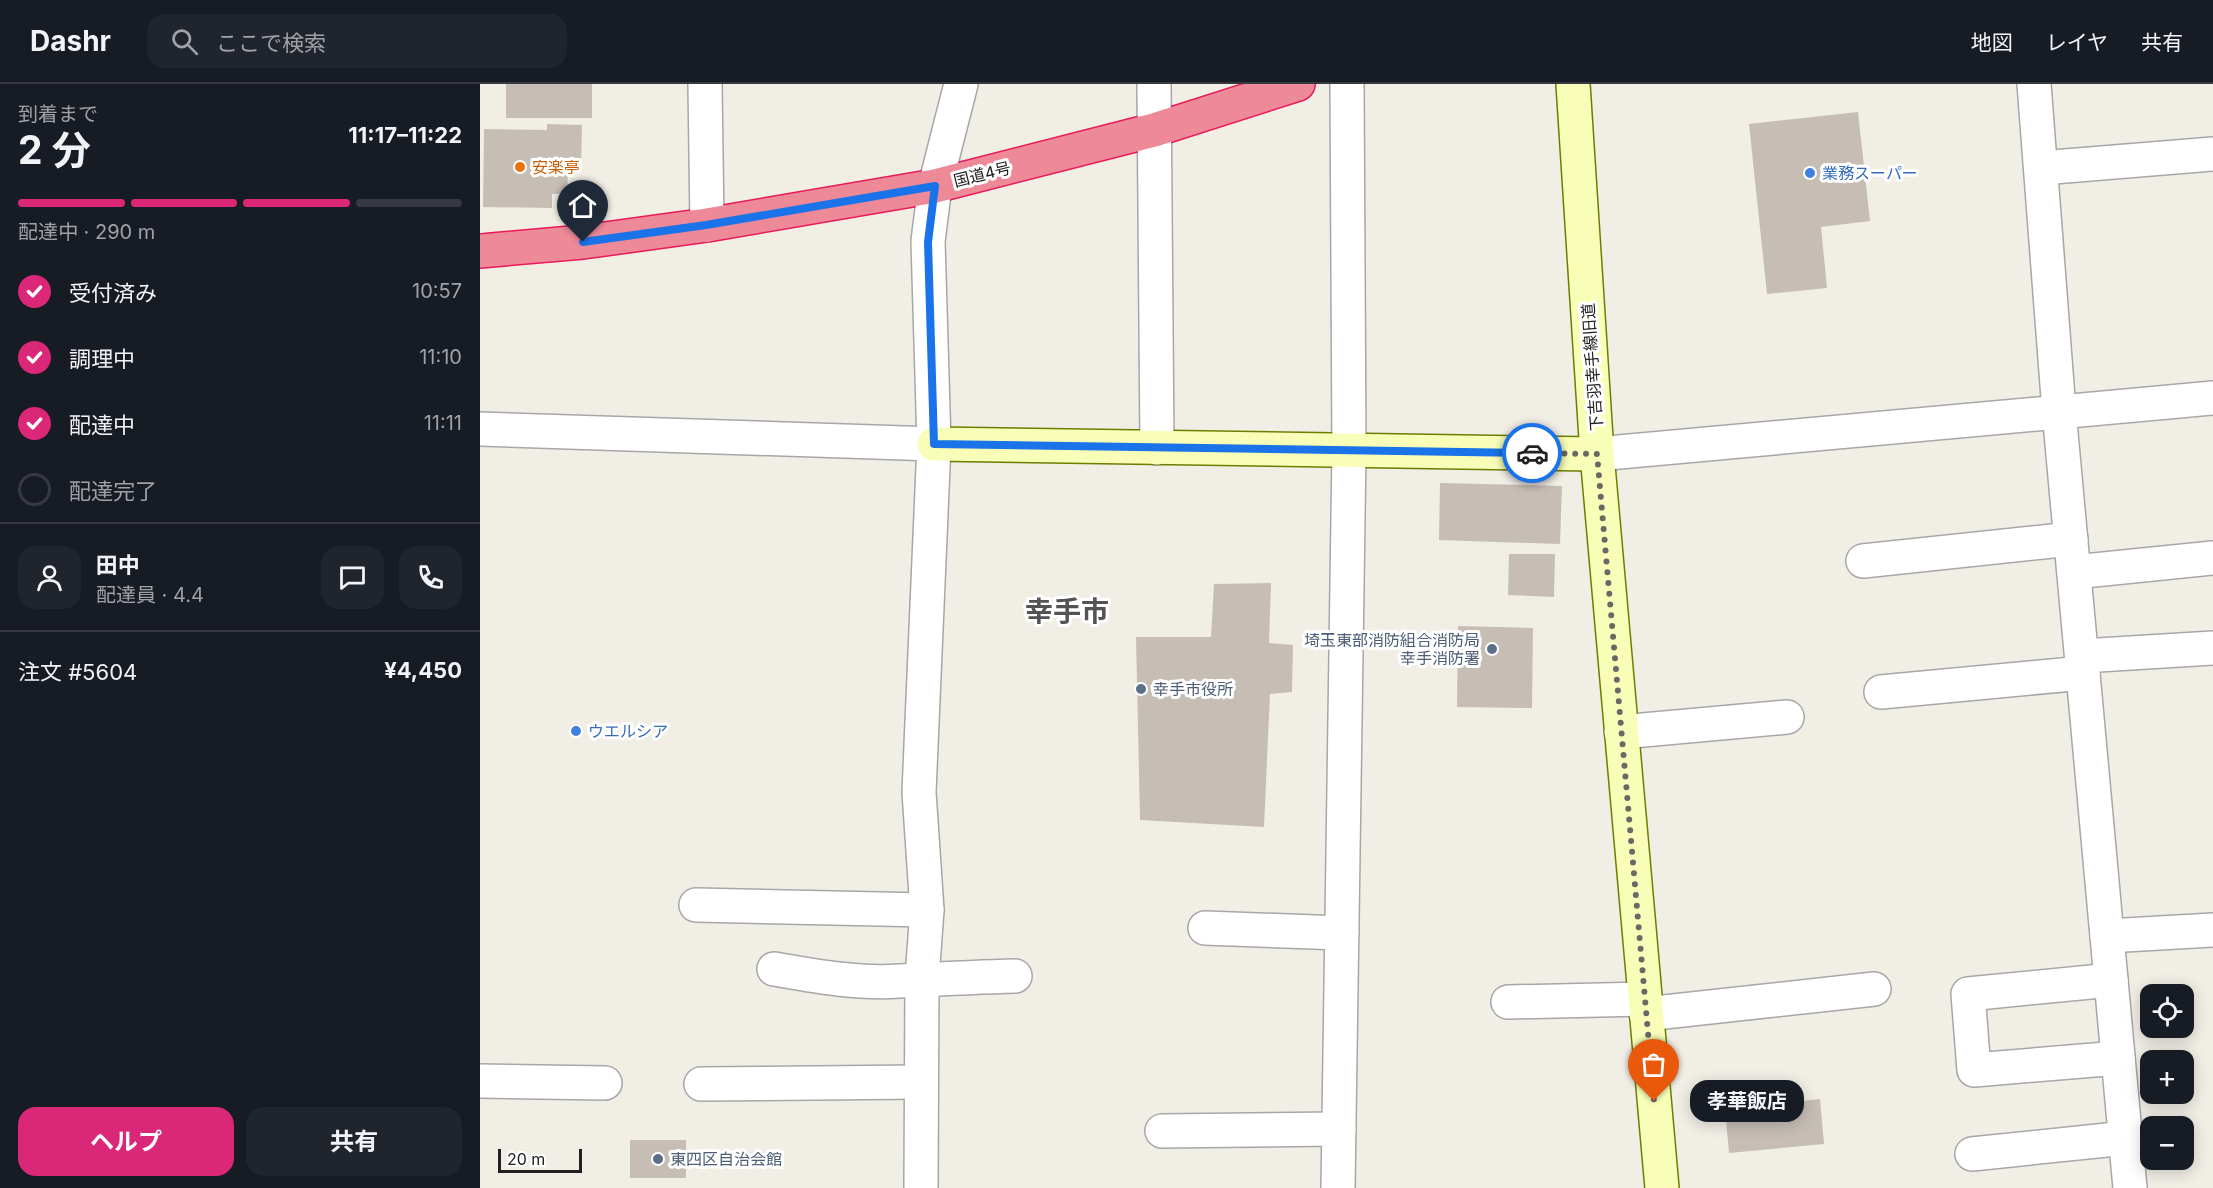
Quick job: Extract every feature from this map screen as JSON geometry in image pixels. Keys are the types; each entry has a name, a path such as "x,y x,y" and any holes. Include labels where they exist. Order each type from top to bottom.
{"highway":[{"name":"国道4号","path":"480,251 583,242 706,225 935,186 1154,130 1298,84"}],"street":[{"path":"705,84 706,225"},
{"path":"921,1188 922,978 927,910 919,792 934,444 928,242 935,186 962,84"},
{"path":"1154,84 1157,448"},
{"path":"1338,1188 1349,451 1347,84"},
{"name":"下吉羽幸手線旧道","path":"1573,84 1597,454 1662,1188"},
{"path":"2034,84 2059,411 2130,1188"},
{"path":"2042,168 2213,154"},
{"path":"480,429 934,444 1597,454 2213,398"},
{"path":"1863,561 2071,539"},
{"path":"2074,572 2213,558"},
{"path":"1881,692 2213,648"},
{"path":"1621,732 1787,717"},
{"path":"696,905 927,910"},
{"path":"1204,928 1342,933"},
{"path":"2107,936 2213,930"},
{"path":"774,969 835,979 898,981 922,978 1015,976"},
{"path":"2111,980 1968,994 1974,1070 2118,1058"},
{"path":"1508,1002 1645,1006 1874,989"},
{"path":"480,1081 605,1083"},
{"path":"701,1084 921,1082"},
{"path":"1162,1131 1339,1128"},
{"path":"1972,1154 2126,1138"}],"building":[{"path":"506,84 592,84 592,118 506,118"},
{"name":"業務スーパー","path":"1858,112 1870,221 1821,227 1827,288 1767,294 1749,124"},
{"path":"547,124 582,125 581,169 568,169 567,194 552,194 552,208 483,207 484,129 547,130"},
{"path":"1440,483 1562,486 1560,544 1439,540"},
{"path":"1509,554 1555,554 1554,597 1508,595"},
{"path":"1271,583 1269,643 1293,645 1292,692 1270,694 1264,827 1140,820 1136,637 1211,637 1214,584"},
{"path":"1458,626 1533,628 1532,708 1457,707"},
{"path":"1820,1099 1824,1144 1729,1153 1725,1109"},
{"name":"東四区自治会館","path":"630,1140 686,1140 686,1178 630,1178"}],"way so far":[{"path":"1532,453 1597,454 1654,1101"}],"place":[{"name":"安楽亭","path":"520,167"},
{"name":"業務スーパー","path":"1810,173"},
{"name":"埼玉東部消防組合消防局 幸手消防署","path":"1492,649"},
{"name":"幸手市役所","path":"1141,689"},
{"name":"ウエルシア","path":"576,731"},
{"name":"孝華飯店","path":"1654,1101"},
{"name":"東四区自治会館","path":"658,1159"}],"district":[{"name":"幸手市","path":"1067,611"}],"route":[{"path":"583,242 706,225 935,186 928,242 934,444 1532,453"}]}
